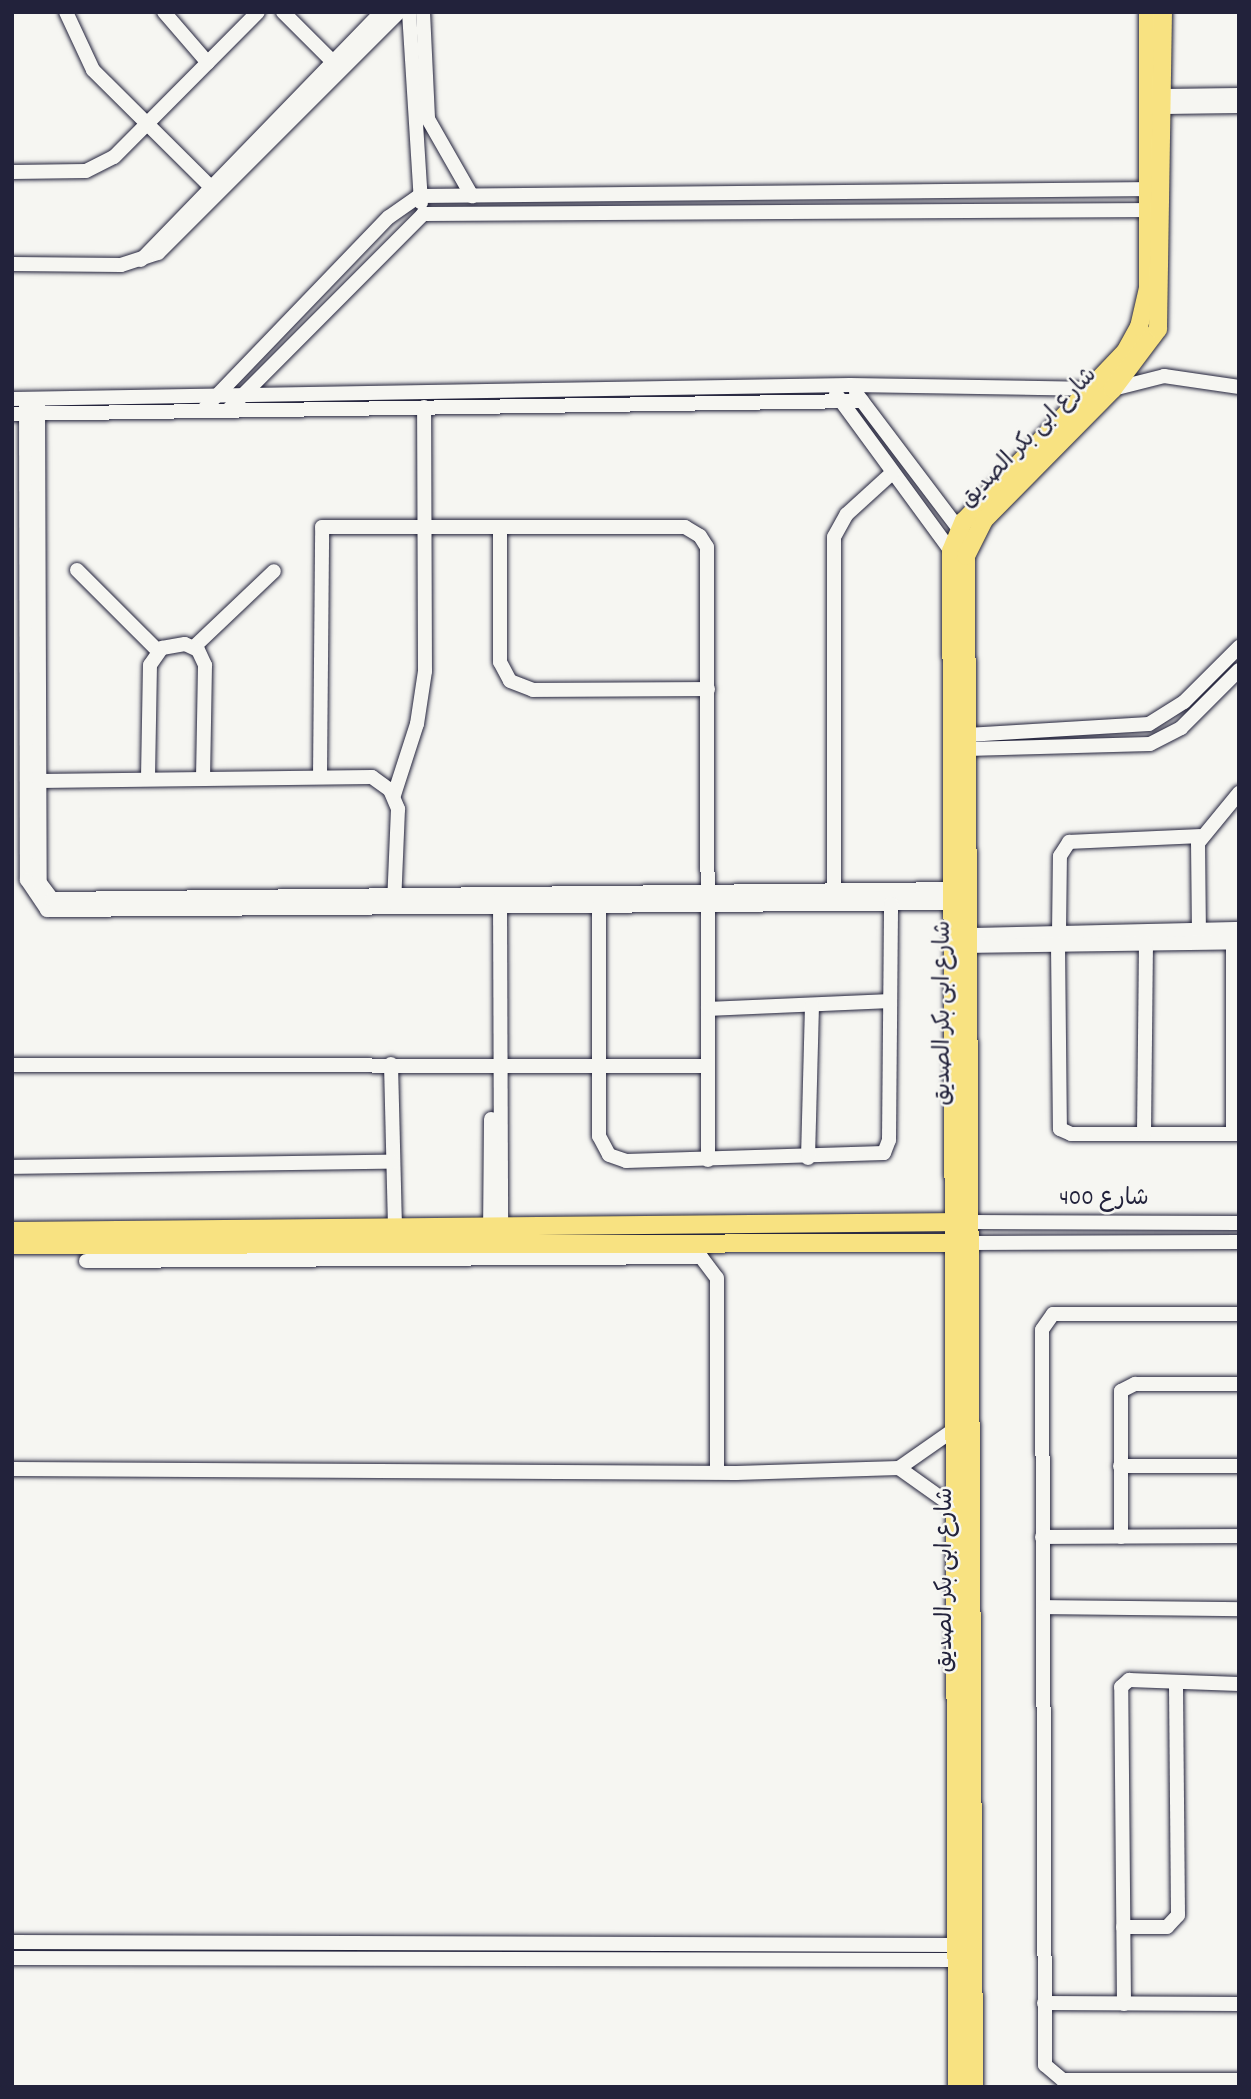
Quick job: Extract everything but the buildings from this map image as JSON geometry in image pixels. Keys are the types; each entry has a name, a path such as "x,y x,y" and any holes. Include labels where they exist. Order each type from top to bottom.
{"main road":[{"name":"شارع ابى بكر الصديق","path":"962,1222 969,941 960,896 967,742 966,556 972,537 1112,389 1158,329 1156,189 1148,12"},
{"name":"شارع ابى بكر الصديق","path":"1156,189 1164,101 1163,12"},
{"name":"شارع ابى بكر الصديق","path":"957,2087 956,1952 964,1760 962,1222 960,896 951,551 959,529 1125,352 1143,316 1156,210"},
{"path":"12,1245 962,1222"},
{"path":"12,1231 395,1226 496,1235 962,1243"},
{"name":"شارع ابى بكر الصديق","path":"962,1243 955,1508 974,2087"}],"street":[{"path":"66,12 85,60 209,185"},
{"path":"164,12 208,64"},
{"path":"12,172 95,167 148,125 258,12"},
{"path":"283,12 332,61"},
{"path":"141,262 209,185 381,12"},
{"path":"12,264 141,262 165,247 399,12"},
{"path":"409,12 419,196 423,214"},
{"path":"423,12 428,119 472,196"},
{"path":"1164,101 1239,95"},
{"path":"1164,101 1239,106"},
{"path":"202,411 389,216 419,196 1156,189"},
{"path":"227,411 423,214 1156,210"},
{"path":"25,407 242,395 850,385 1112,389 1164,376 1239,387"},
{"path":"850,385 959,529"},
{"path":"829,386 951,551"},
{"path":"25,407 227,411 862,401"},
{"path":"25,407 32,437 32,528 26,668 27,880 41,906 61,914 394,901"},
{"path":"394,901 399,816 394,795 423,691 421,526 424,407"},
{"path":"834,890 834,537 847,514 892,473"},
{"path":"320,776 322,527 694,531 707,547 708,1160"},
{"path":"500,527 500,662 510,681 533,690 708,689"},
{"path":"77,570 158,651"},
{"path":"158,651 194,647 274,570"},
{"path":"194,647 205,665 203,777"},
{"path":"967,742 1149,724 1184,702 1239,647"},
{"path":"148,778 149,670 158,651"},
{"path":"26,668 39,780 40,883 57,901 708,898 891,904 960,896"},
{"path":"967,742 1150,744 1181,728 1239,670"},
{"path":"39,780 366,775 394,795"},
{"path":"1199,936 1200,836 1239,793"},
{"path":"969,941 1059,939 1199,936 1237,937 1236,1134 1071,1134 1056,1123 1059,939 1060,856 1069,842 1200,836"},
{"path":"496,900 599,906 834,890 960,896"},
{"path":"496,900 496,1235"},
{"path":"599,906 599,1136 609,1155 626,1161 874,1157 887,1149 891,904"},
{"path":"1059,939 1146,943 1199,936"},
{"path":"1144,1134 1146,943"},
{"path":"708,1009 890,1001"},
{"path":"808,1158 812,1005"},
{"path":"391,1064 395,1226"},
{"path":"12,1065 708,1066"},
{"path":"12,1167 393,1162"},
{"name":"شارع 400","path":"962,1222 1239,1223"},
{"name":"شارع 400","path":"962,1243 1239,1242"},
{"path":"86,1261 701,1257 717,1278 719,1469"},
{"path":"1239,1314 1047,1318 1042,1329 1045,2065 1055,2078 1239,2080"},
{"path":"1121,1537 1118,1399 1127,1386 1239,1384"},
{"path":"12,1469 899,1468 955,1429"},
{"path":"1119,1466 1239,1466"},
{"path":"899,1468 955,1508"},
{"path":"1042,1538 1239,1536"},
{"path":"1043,1606 1239,1609"},
{"path":"1124,2004 1120,1691 1129,1680 1239,1684"},
{"path":"1123,1927 1167,1927 1178,1915 1176,1682"},
{"path":"12,1942 956,1952"},
{"path":"12,1958 956,1952"},
{"path":"1044,2003 1239,2004"}]}
